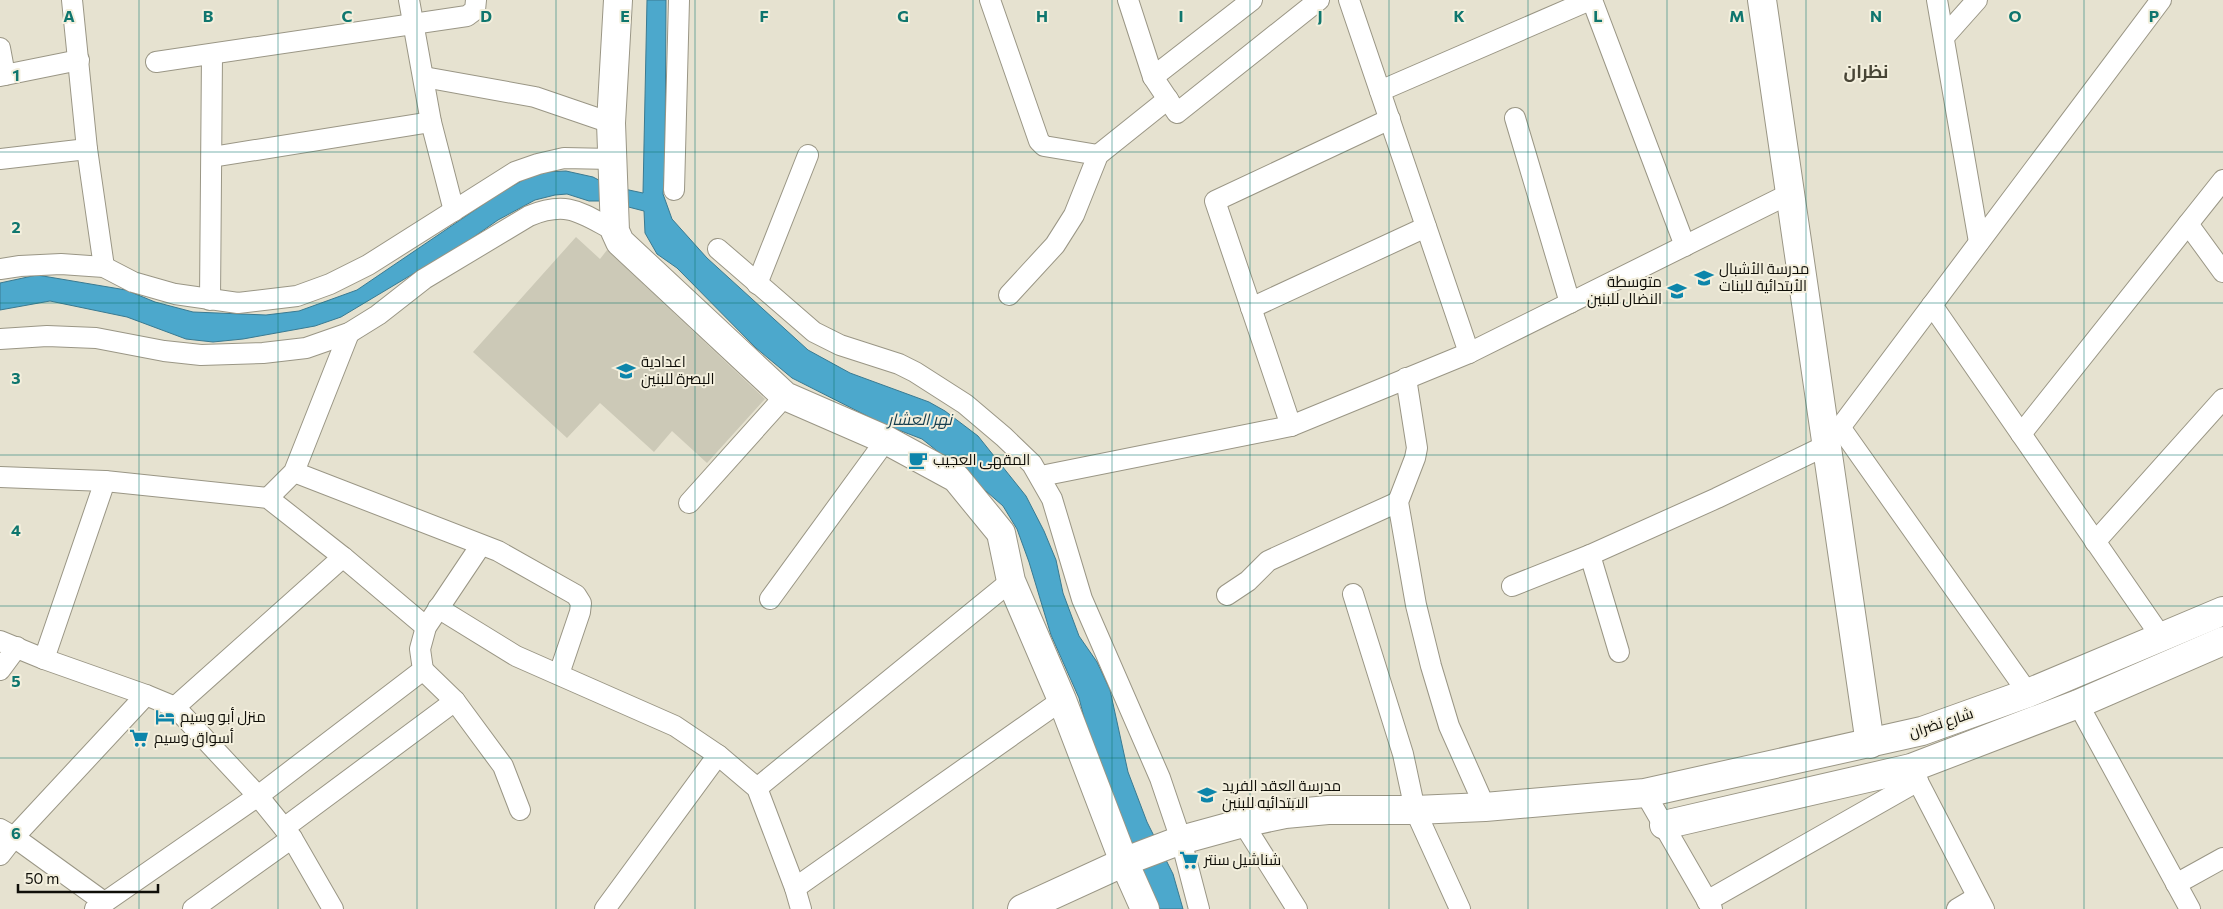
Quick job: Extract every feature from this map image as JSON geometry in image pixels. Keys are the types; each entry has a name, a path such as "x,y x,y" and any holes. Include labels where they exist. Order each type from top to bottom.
{"street":[{"path":"72,0 88,150 104,267"},
{"path":"409,0 431,122 454,212"},
{"path":"156,62 467,16 475,10 476,0"},
{"path":"618,0 611,122 614,223 620,242 785,396 886,440 956,478 1000,533 1011,581 1128,861 1145,909"},
{"path":"674,190 679,0"},
{"path":"990,0 1039,141 1044,146 1098,155"},
{"path":"1128,0 1153,77 1172,106"},
{"path":"1153,77 1252,0"},
{"path":"1009,295 1055,245 1074,215 1098,155 1172,106 1318,0"},
{"path":"1349,0 1469,353"},
{"path":"1380,90 1591,0 1685,246"},
{"path":"1762,0 1791,193 1833,436 1870,744"},
{"path":"1937,0 1979,242"},
{"path":"1944,37 1977,0"},
{"path":"1512,586 1717,498 1833,436 2161,0"},
{"path":"0,48 3,75 79,60"},
{"path":"210,300 212,55"},
{"path":"424,77 536,97 611,122"},
{"path":"1515,118 1570,303"},
{"path":"1291,426 1216,201 1390,120"},
{"path":"212,157 431,122"},
{"path":"0,159 88,150"},
{"path":"757,284 808,155"},
{"path":"0,269 61,264 104,267 134,282 175,294 238,303 297,296 330,284 368,265 515,172 564,158 613,169"},
{"path":"2021,434 2223,180"},
{"path":"1040,476 1291,426 1469,353 1791,193"},
{"path":"0,339 47,336 96,338 164,351 201,355 263,353 306,348 349,332 378,315 424,279 529,216 541,211 553,209 575,210 614,223"},
{"path":"2188,224 2223,272"},
{"path":"1251,308 1426,226"},
{"path":"718,249 814,332 840,345 899,364 964,404 1004,437 1032,464 1052,499 1075,567 1082,599 1160,778 1199,909"},
{"path":"1932,305 2162,638"},
{"path":"268,498 294,472 349,332"},
{"path":"1406,378 1417,448 1398,502 1416,604 1431,666 1449,726 1485,807"},
{"path":"689,503 785,396"},
{"path":"2095,542 2223,399"},
{"path":"1833,436 2028,693"},
{"path":"770,599 886,440"},
{"path":"294,472 498,551 576,595 581,603 559,674"},
{"path":"0,477 105,481 268,498 343,557 426,627"},
{"path":"44,659 105,481"},
{"path":"1227,595 1248,581 1268,561 1398,502"},
{"path":"481,545 426,627 420,649 423,670 455,701 503,766 520,810"},
{"path":"1590,554 1619,652"},
{"path":"175,707 343,557"},
{"path":"757,788 1011,581"},
{"path":"1353,594 1403,754 1415,810 1460,909"},
{"path":"438,608 516,656 675,726 718,755 757,788 795,888 801,909"},
{"name":"شارع نضران","path":"1022,909 1128,861 1178,842 1242,823 1285,814 1372,808 1415,810 1485,807 1646,793 1870,744 1922,731 2028,693 2223,611"},
{"name":"شارع نضران","path":"1664,826 1914,774 2223,641"},
{"path":"0,670 8,644 44,659 146,694 175,707 258,796 288,833 333,909"},
{"path":"7,833 100,906 258,796 423,670"},
{"path":"2064,677 2190,909"},
{"path":"0,855 7,833 146,694"},
{"path":"795,888 1062,700"},
{"path":"193,909 455,701"},
{"path":"604,909 718,755"},
{"path":"1646,793 1709,905 1914,774 1981,903 1957,909"},
{"path":"1242,823 1297,909"},
{"path":"2176,884 2223,858"}],"water":[{"name":"نهر العشار","path":"647,0 666,0 665,170 663,194 672,219 707,258 808,350 850,373 929,402 945,411 978,436 1026,496 1056,560 1063,593 1079,636 1097,662 1110,690 1128,772 1147,822 1173,874 1183,909 1156,909 1094,756 1079,698 1051,635 1017,529 1003,506 922,439 883,424 792,378 756,348 677,268 657,254 645,233 644,211 605,201 589,201 567,194 535,200 498,220 468,241 341,317 315,326 243,339 213,342 186,339 127,317 50,301 0,310 0,283 37,275 126,290 155,302 193,312 266,315 299,311 357,290 500,193 525,179 543,172 566,171 593,177 610,186 643,193"}],"building":[{"path":"576,237 600,259 607,250 765,399 707,463 672,431 654,452 600,403 567,438 473,352"}],"place":[{"name":"مدرسة الأشبال الأبتدائية للبنات","path":"1704,278"},
{"name":"متوسطة النضال للبنين","path":"1677,291"},
{"name":"اعدادية البصرة للبنين","path":"626,371"},
{"name":"المقهى العجيب","path":"918,460"},
{"name":"منزل أبو وسيم","path":"165,717"},
{"name":"أسواق وسيم","path":"139,738"},
{"name":"مدرسة العقد الفريد الابتدائيه للبنين","path":"1207,795"},
{"name":"شناشيل سنتر","path":"1189,860"}],"district":[{"name":"نظران","path":"1866,72"}]}
